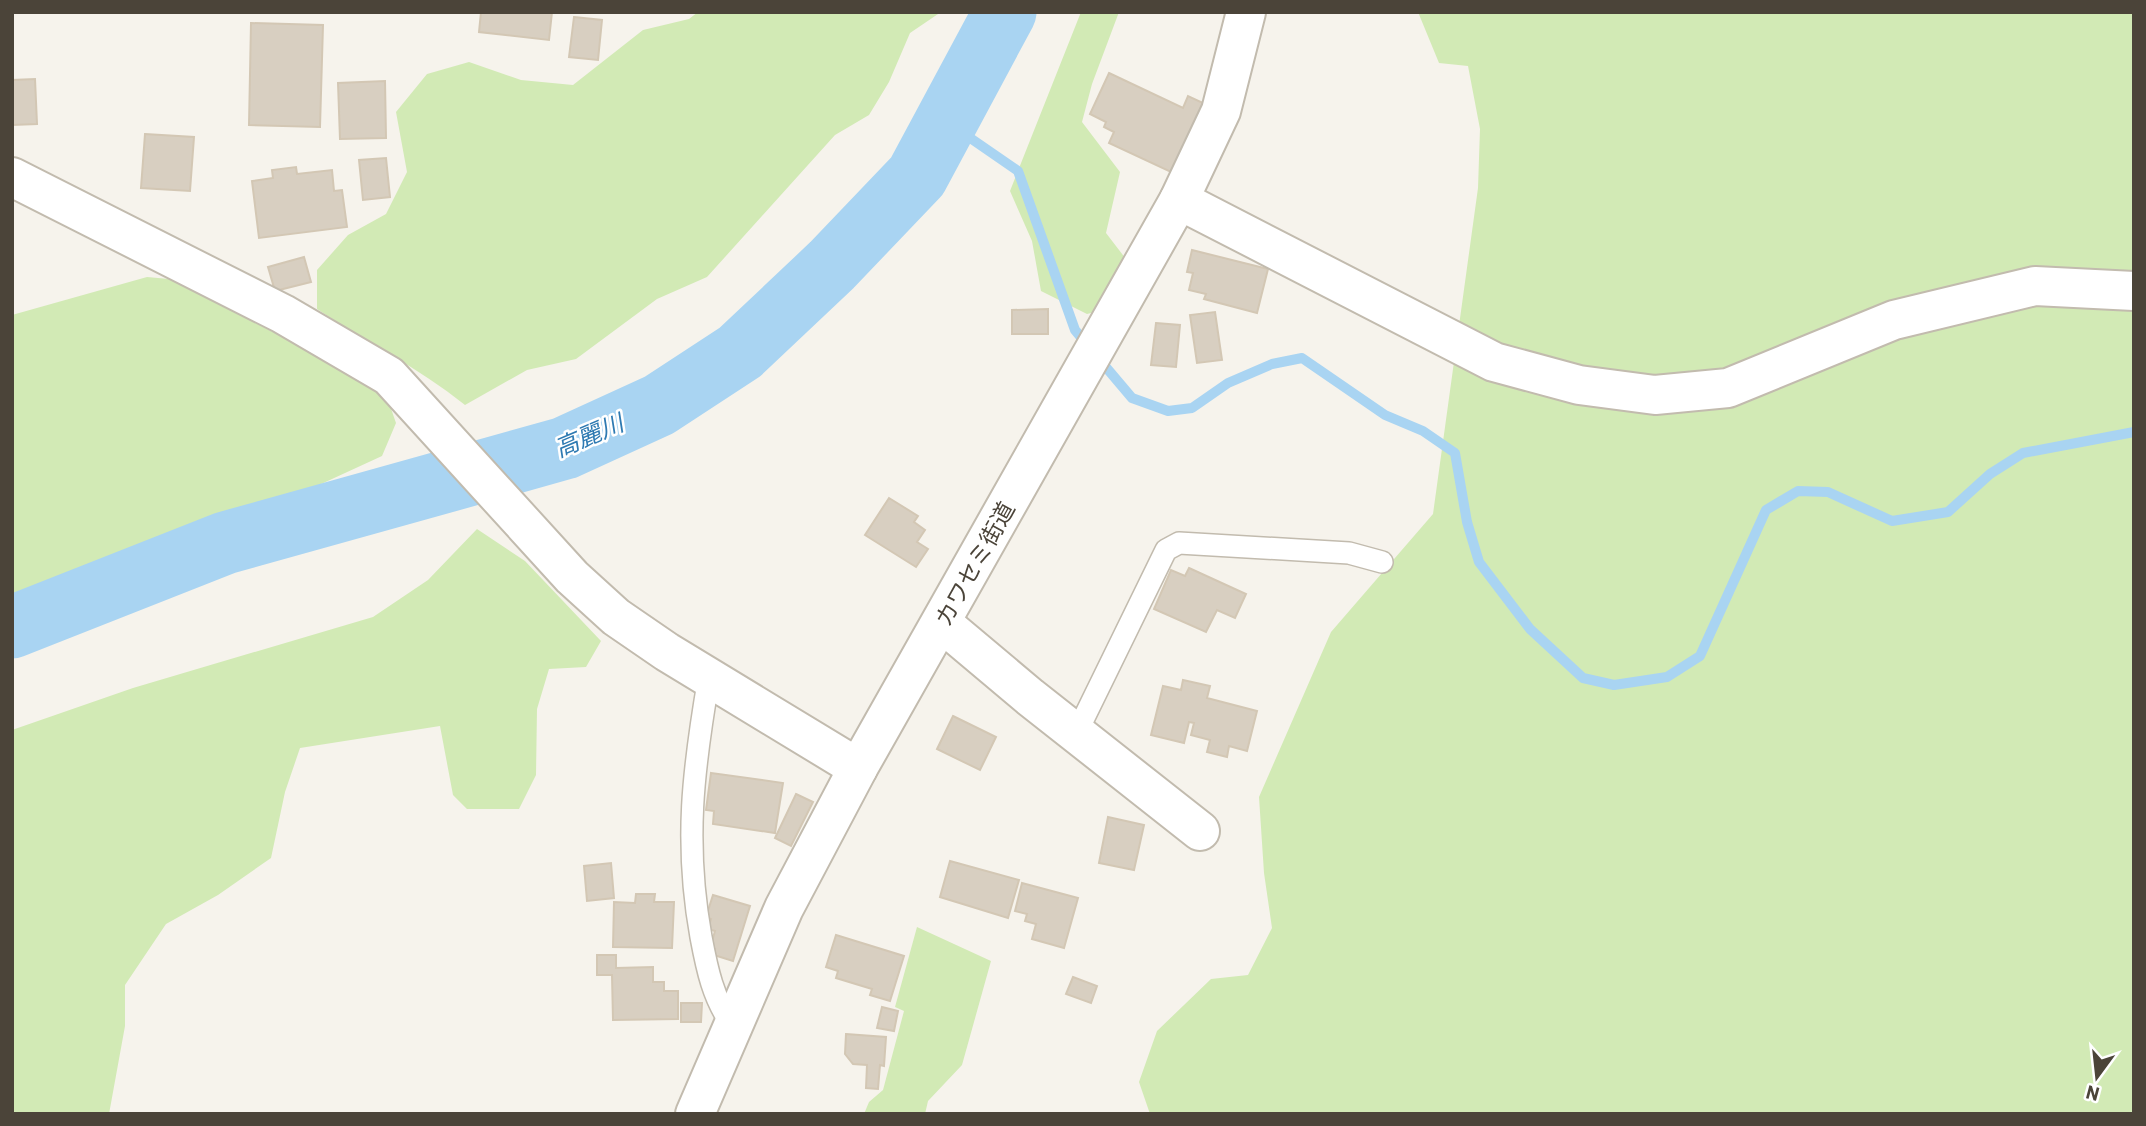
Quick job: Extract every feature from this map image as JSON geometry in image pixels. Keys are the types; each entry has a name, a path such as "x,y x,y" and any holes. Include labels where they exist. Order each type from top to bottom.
{"street":[{"name":"カワセミ街道","path":"695,1114 784,908 858,768 943,623 1179,200 1221,111 1247,12"},
{"path":"12,177 283,314 389,376 572,577 616,617 858,768"},
{"path":"1179,200 1494,362 1579,385 1655,395 1728,388 1894,320 2035,285 2134,291"},
{"path":"943,623 1030,697 1200,831"}],"lane":[{"path":"1077,732 1167,550 1179,543 1349,552 1382,562"},
{"path":"709,677 694,763 690,831 693,894 707,969 720,1009 733,1026"}],"green space":[{"path":"698,12 941,12 910,33 889,82 869,115 835,135 707,277 657,299 576,359 527,370 465,405 429,379 317,309 317,270 348,235 386,214 407,172 396,112 427,74 469,62 521,80 573,85 643,30 689,19"},
{"path":"1081,12 1119,12 1092,84 1082,122 1120,172 1106,233 1129,263 1099,311 1087,314 1041,291 1032,241 1010,191"},
{"path":"1418,12 2134,12 2134,1114 1150,1114 1139,1082 1157,1031 1211,979 1248,975 1272,928 1264,873 1259,797 1331,632 1433,514 1478,188 1480,129 1468,66 1439,63"},
{"path":"147,277 180,280 269,330 359,374 388,400 396,423 382,456 232,525 166,540 98,567 45,598 12,593 12,315"},
{"path":"477,529 525,561 601,641 586,667 549,669 537,709 536,775 519,809 467,809 453,795 440,726 300,748 285,792 271,858 218,895 166,924 125,985 125,1026 109,1114 12,1114 12,730 133,688 373,617 428,580"},
{"path":"917,927 991,961 962,1065 928,1101 925,1114 864,1114 869,1102 883,1090 904,1011 895,1007"}],"building":[{"path":"481,12 552,12 549,40 479,32"},
{"path":"574,17 602,20 598,60 569,57"},
{"path":"251,23 323,25 320,127 249,125"},
{"path":"1109,73 1183,108 1188,96 1203,103 1171,172 1109,143 1114,132 1104,127 1106,122 1090,114"},
{"path":"35,79 37,124 12,125 12,80"},
{"path":"385,81 386,138 340,139 338,83"},
{"path":"145,134 194,137 190,191 141,188"},
{"path":"386,158 390,197 363,200 359,160"},
{"path":"296,167 297,174 332,170 334,191 342,190 347,227 259,238 252,181 273,178 272,170"},
{"path":"1192,250 1268,269 1257,313 1204,299 1206,294 1189,290 1193,273 1187,272"},
{"path":"304,257 311,282 275,291 268,267"},
{"path":"1048,309 1048,334 1012,334 1012,310"},
{"path":"1215,312 1222,360 1197,363 1190,315"},
{"path":"1156,323 1180,325 1176,367 1151,365"},
{"path":"889,498 918,516 914,522 925,530 917,542 928,549 916,567 865,535"},
{"path":"1189,568 1246,594 1235,618 1217,610 1206,632 1154,609 1171,570 1185,576"},
{"path":"1183,680 1210,686 1207,698 1257,711 1247,751 1229,746 1227,757 1207,752 1210,740 1191,735 1194,723 1189,722 1184,743 1151,735 1163,686 1181,690"},
{"path":"953,716 996,737 980,770 937,749"},
{"path":"711,773 783,783 775,833 713,824 714,811 706,810"},
{"path":"796,794 813,802 791,846 775,838"},
{"path":"1108,817 1144,825 1134,870 1099,863"},
{"path":"950,861 1019,880 1008,918 940,897"},
{"path":"611,863 614,898 587,901 584,866"},
{"path":"1022,883 1078,898 1064,948 1032,939 1036,924 1025,921 1027,914 1015,911"},
{"path":"636,894 655,894 654,902 674,902 672,948 613,947 614,902 635,903"},
{"path":"713,895 750,906 733,961 714,955 715,949 710,948 715,931 708,929 711,919 706,917"},
{"path":"836,935 904,956 890,1001 870,995 872,989 836,978 838,971 826,967"},
{"path":"597,955 616,955 616,968 653,967 653,982 664,982 664,991 678,991 678,1019 613,1020 612,975 597,975"},
{"path":"1073,977 1097,986 1091,1003 1066,994"},
{"path":"681,1003 702,1003 701,1022 681,1022"},
{"path":"882,1007 898,1011 894,1031 877,1028"},
{"path":"846,1034 886,1037 884,1066 880,1065 878,1089 866,1088 867,1065 853,1064 845,1054"}],"waterway":[{"name":"高麗川","path":"12,627 225,543 565,448 659,405 740,352 832,265 917,176 1005,12"},
{"path":"947,122 1018,171 1075,330 1089,347"},
{"path":"1099,359 1132,398 1168,411 1192,408 1228,383 1272,364 1302,358 1385,415 1423,431 1455,453 1467,522 1479,562 1530,629 1583,678 1614,685 1667,677 1700,656 1766,510 1798,491 1828,492 1892,521 1948,512 1990,474 2023,453 2134,432"}]}
